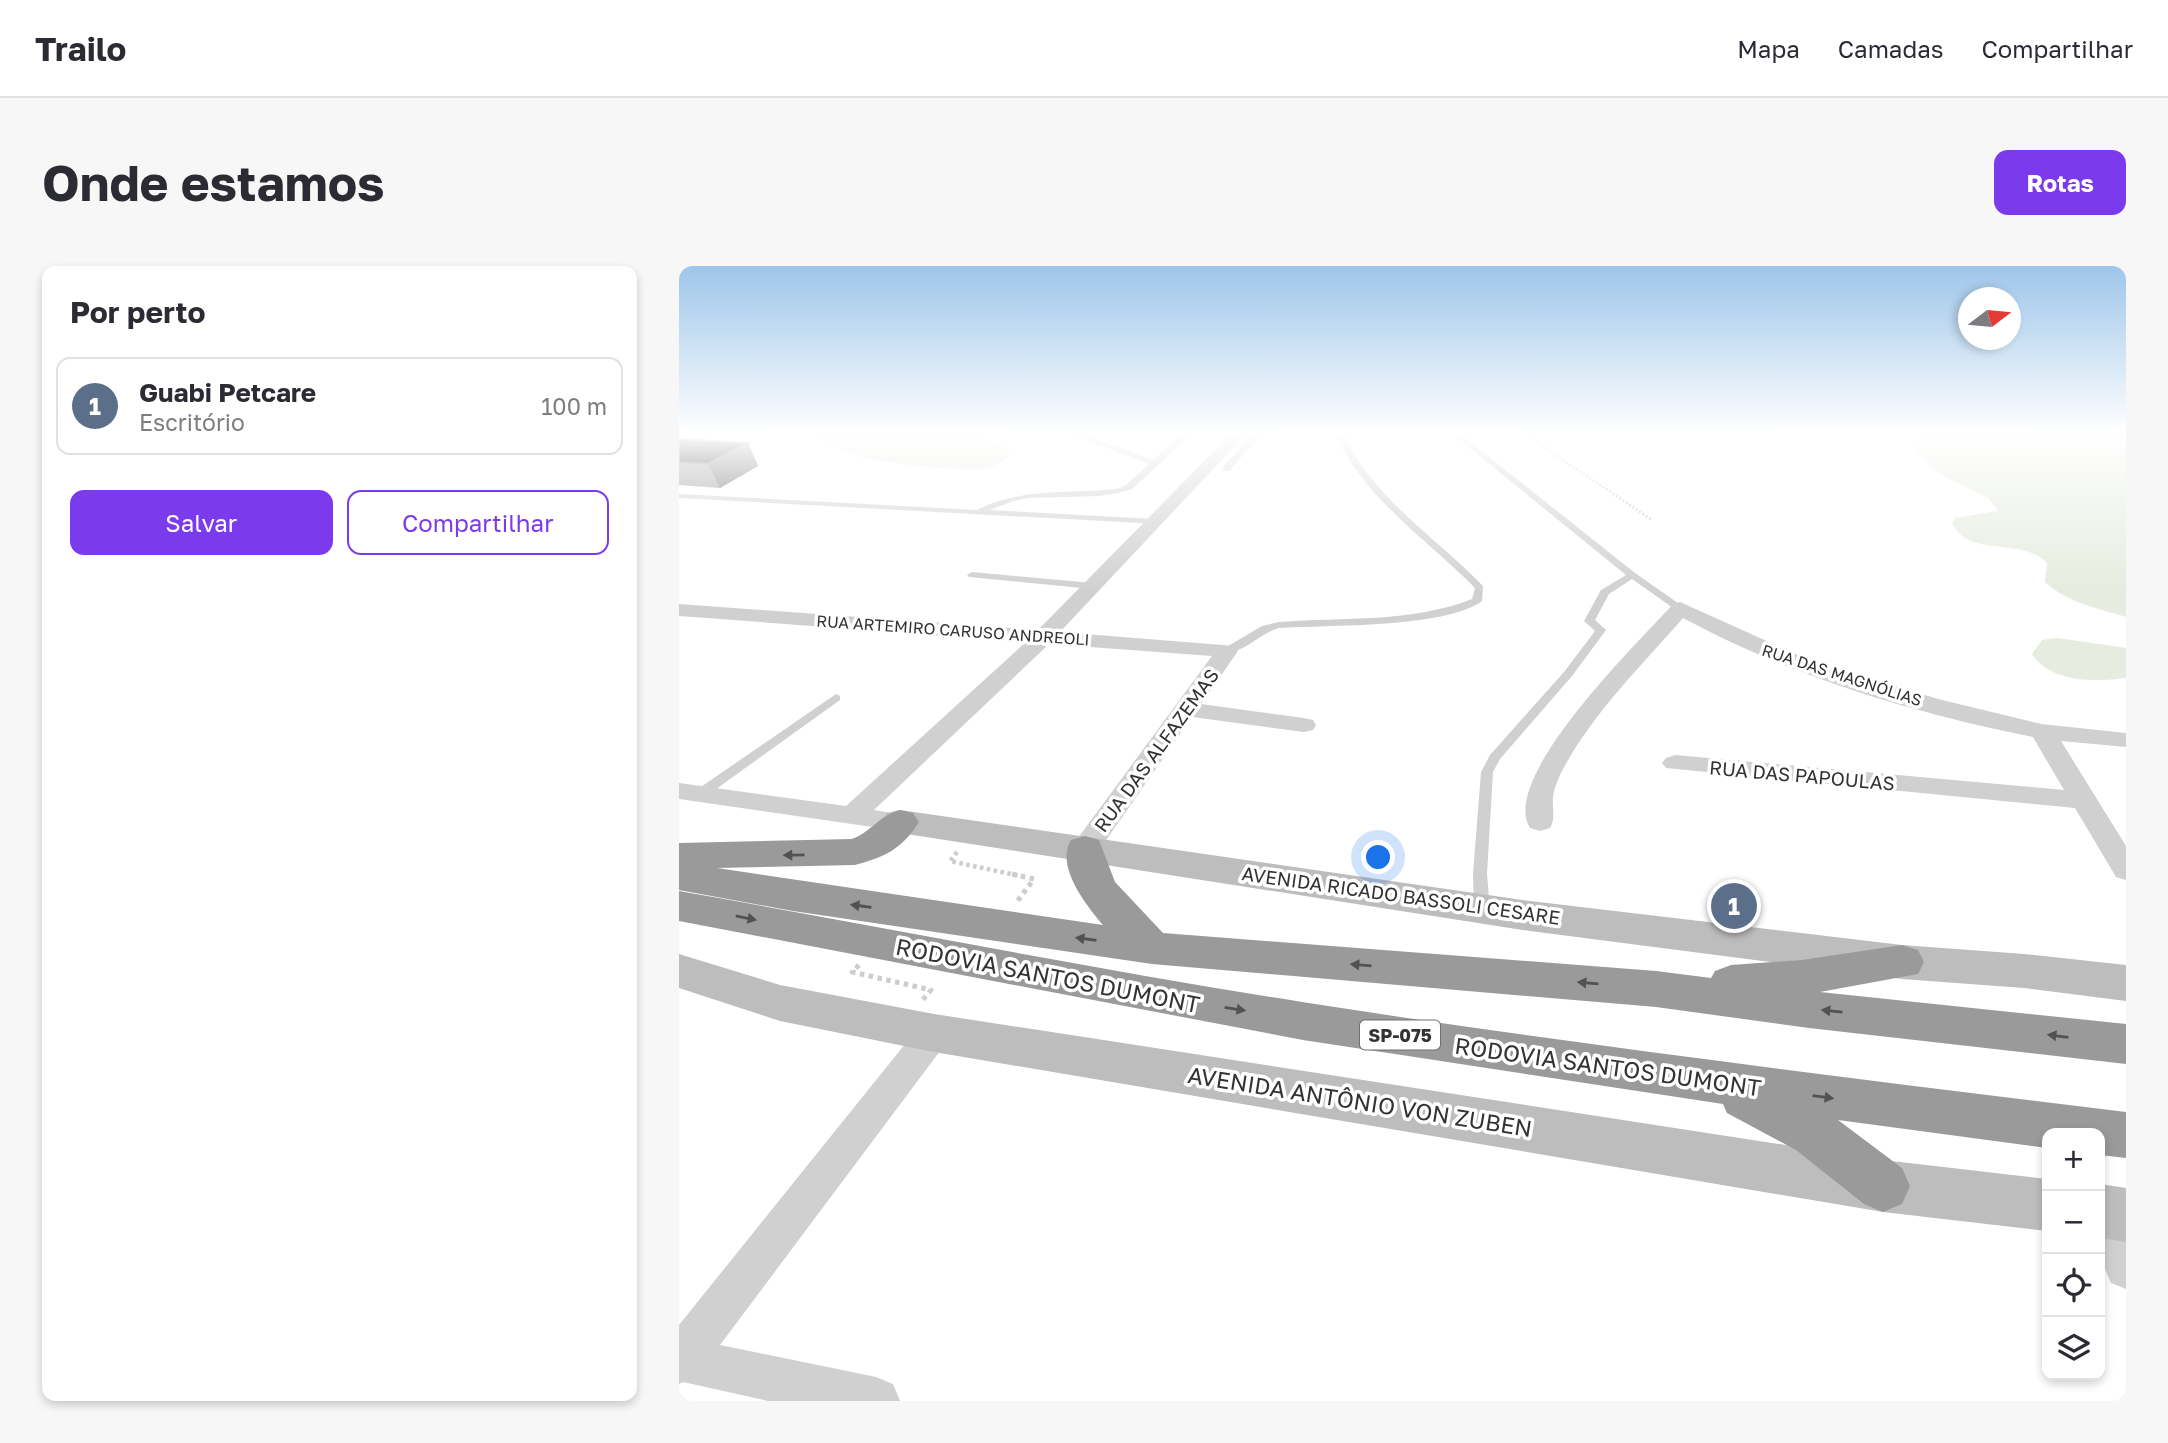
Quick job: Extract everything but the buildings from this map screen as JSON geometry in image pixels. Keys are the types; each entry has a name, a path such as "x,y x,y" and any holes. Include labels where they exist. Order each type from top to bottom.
{"highway":[{"path":"679,856 855,852 878,844 900,822"},
{"path":"1085,849 1091,881 1115,911 1152,948"},
{"name":"RODOVIA SANTOS DUMONT","path":"679,876 793,896 1152,948 1656,989 2126,1044"},
{"name":"RODOVIA SANTOS DUMONT","path":"679,906 1187,1001 1696,1081 2126,1135"},
{"path":"1656,989 1802,977 1902,962"},
{"path":"1696,1081 1756,1101 1786,1116 1850,1158 1883,1186"}],"street":[{"path":"852,815 1044,637 1189,486"},
{"path":"1540,822 1540,795 1552,763 1575,731 1680,608"},
{"name":"RUA DAS MAGNÓLIAS","path":"1680,608 1755,646 1802,665 1964,714 2095,739 2126,740"},
{"name":"RUA ARTEMIRO CARUSO ANDREOLI","path":"679,610 1227,651"},
{"name":"RUA DAS ALFAZEMAS","path":"1085,849 1227,651"},
{"path":"1187,709 1304,725"},
{"path":"2042,730 2126,870"},
{"name":"RUA DAS PAPOULAS","path":"1675,763 2084,800"},
{"name":"AVENIDA RICADO BASSOLI CESARE","path":"689,792 1482,910 1902,962 2024,971 2126,983"},
{"name":"AVENIDA ANTÔNIO VON ZUBEN","path":"680,972 780,1003 917,1029 1883,1186 2042,1204"},
{"path":"876,1401 680,1360 917,1029"},
{"path":"2105,1212 2126,1215"},
{"path":"2105,1222 2126,1268"}],"lane":[{"path":"977,513 995,502 1016,496 1118,491 1130,486"},
{"path":"1227,651 1266,628 1279,625 1426,615 1457,611 1477,601 1480,589 1459,565 1374,486"},
{"name":"RUA DAS MAGNÓLIAS","path":"1521,486 1632,575 1680,608"},
{"path":"679,496 1155,522"},
{"path":"972,575 1092,586"},
{"path":"1482,910 1480,874 1487,772 1494,758 1568,674 1601,630 1589,621 1605,593 1632,575"},
{"path":"689,792 836,698"}],"path":[{"path":"1602,486 1653,520"},
{"path":"969,854 956,852 950,861 1034,879"},
{"path":"861,964 852,972 931,990 917,1029"}],"shaded area":[{"path":"1963,486 2126,486 2126,617 2083,604 2054,589 2045,582 2047,563 2036,555 2024,550 1970,541 1960,534 1952,523 1955,518 1998,511 1989,499"},
{"path":"2058,638 2126,648 2126,678 2088,680 2050,671 2032,654 2042,640"}],"place":[{"name":"Guabi Petcare","path":"1734,906"}]}
